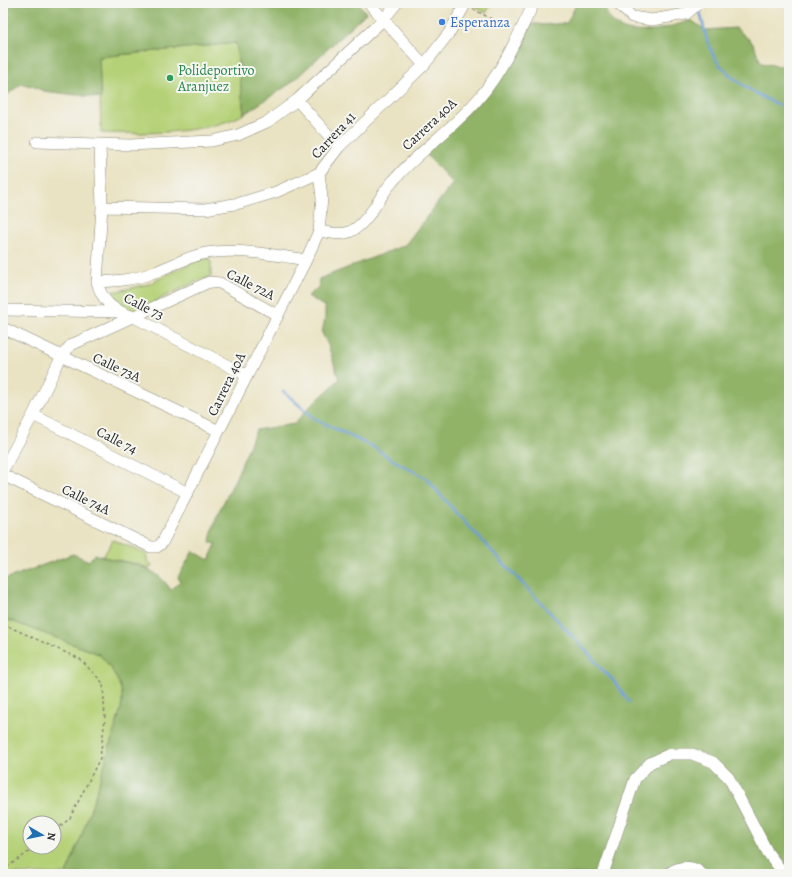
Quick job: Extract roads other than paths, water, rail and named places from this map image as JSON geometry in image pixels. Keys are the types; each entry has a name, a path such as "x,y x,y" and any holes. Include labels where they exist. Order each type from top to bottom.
{"street":[{"path":"369,3 424,65"},
{"path":"37,142 100,145 184,143 212,141 238,135 267,122 297,100 383,20 397,3"},
{"name":"Carrera 40A","path":"319,232 348,233 359,227 392,181 405,167 478,99 501,69 534,3"},
{"path":"617,3 632,17 652,20 686,14 699,3"},
{"name":"Carrera 41","path":"102,207 205,209 240,203 276,192 319,173 339,147 424,65 449,34 466,4"},
{"path":"297,100 339,147"},
{"path":"100,145 102,207 97,282 135,278 152,273 186,258 208,253 269,254 306,260"},
{"name":"Carrera 40A","path":"157,547 162,543 186,492 219,431 319,232 322,198 319,173"},
{"name":"Calle 73","path":"97,282 101,294 118,312 134,317 246,375"},
{"name":"Calle 72A","path":"134,317 210,282 220,283 277,315"},
{"path":"3,310 118,312"},
{"path":"3,470 33,415 61,357 71,345 134,317"},
{"name":"Calle 73A","path":"3,328 61,357 219,431"},
{"name":"Calle 74","path":"33,415 186,492"},
{"name":"Calle 74A","path":"3,475 151,547 157,547"},
{"path":"603,874 635,779 650,763 670,754 692,754 713,762 729,778 768,853 784,874"},
{"path":"668,874 681,867 691,868 702,874"}],"waterway":[{"path":"699,8 704,30 715,58 719,64 742,85 751,91 789,109"},
{"path":"283,391 315,419 373,447 427,479 458,515 613,680 629,702"}],"place":[{"name":"Esperanza","path":"442,22"},
{"name":"Polideportivo Aranjuez","path":"170,78"}]}
